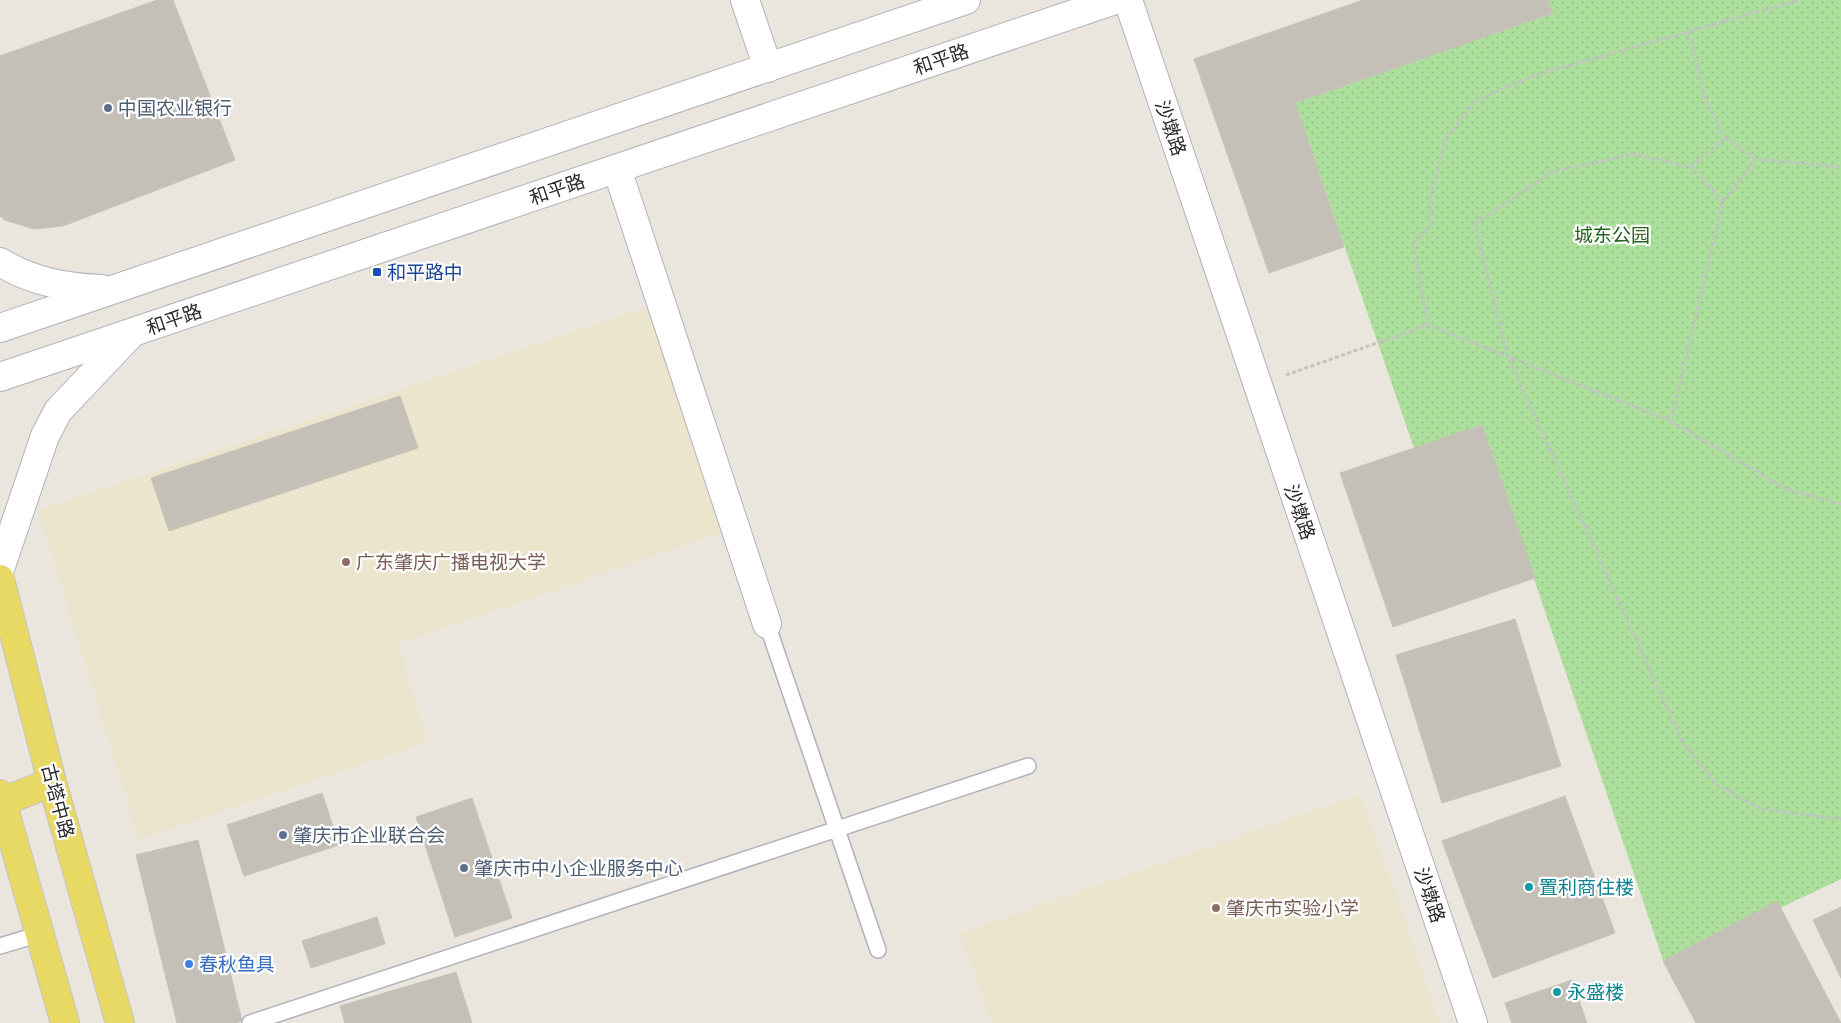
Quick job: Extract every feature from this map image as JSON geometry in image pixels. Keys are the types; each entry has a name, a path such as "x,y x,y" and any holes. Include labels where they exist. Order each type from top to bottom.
{"main road":[{"path":"745,0 768,68"},
{"path":"0,328 966,0"},
{"name":"和平路","path":"0,377 1115,0"},
{"name":"沙墩路","path":"1128,0 1473,1023"},
{"path":"617,168 767,624"},
{"path":"0,262 41,282 68,287 114,290"},
{"path":"0,569 45,436 58,412 132,333"},
{"name":"古塔中路","path":"0,579 52,782 120,1023"},
{"path":"52,782 1,798 65,1023"}],"lane":[{"path":"767,624 878,950"},
{"path":"250,1023 1028,766"},
{"path":"0,946 40,934"}],"path":[{"path":"1428,325 1413,244 1431,226 1431,198 1446,137 1477,100 1533,76 1799,0"},
{"path":"1689,32 1704,96 1725,138 1756,159 1841,167"},
{"path":"1692,167 1725,138"},
{"path":"1723,201 1692,167 1634,154 1552,172 1475,224 1508,357 1684,745 1717,785 1762,809 1841,818"},
{"path":"1671,421 1723,201 1756,159"},
{"path":"1258,385 1428,325 1671,421 1786,489 1841,504"}],"shaded area":[{"name":"广东肇庆广播电视大学","path":"661,303 739,527 398,644 428,742 139,840 38,510"},
{"name":"肇庆市实验小学","path":"1361,794 1440,1023 991,1023 960,933"}],"green space":[{"name":"城东公园","path":"1548,0 1841,0 1841,879 1664,963 1482,425 1414,448 1295,103 1553,13"}],"building":[{"name":"中国农业银行","path":"157,0 173,0 235,160 63,226 34,229 5,220 0,216 0,56"},
{"path":"1363,0 1548,0 1553,13 1295,103 1344,247 1269,273 1194,59"},
{"path":"400,396 418,448 169,531 151,478"},
{"path":"1482,425 1535,578 1393,627 1340,473"},
{"path":"1515,619 1561,766 1442,803 1396,655"},
{"name":"肇庆市企业联合会","path":"322,793 339,845 244,876 227,825"},
{"name":"置利商住楼","path":"1565,796 1615,933 1493,978 1442,841"},
{"name":"肇庆市中小企业服务中心","path":"472,798 512,918 455,937 416,817"},
{"path":"198,840 242,1021 235,1023 177,1023 136,855"},
{"path":"1777,901 1841,1023 1696,1023 1663,961"},
{"path":"1841,907 1841,978 1813,920"},
{"path":"377,917 385,944 311,968 302,941"},
{"path":"456,972 472,1023 345,1023 340,1006"},
{"name":"永盛楼","path":"1572,980 1587,1023 1512,1023 1505,1003"}],"place":[{"name":"中国农业银行","path":"108,108"},
{"name":"和平路中","path":"377,272"},
{"name":"广东肇庆广播电视大学","path":"346,562"},
{"name":"肇庆市企业联合会","path":"283,835"},
{"name":"肇庆市中小企业服务中心","path":"464,868"},
{"name":"置利商住楼","path":"1529,887"},
{"name":"肇庆市实验小学","path":"1216,908"},
{"name":"春秋鱼具","path":"189,964"},
{"name":"永盛楼","path":"1557,992"}]}
